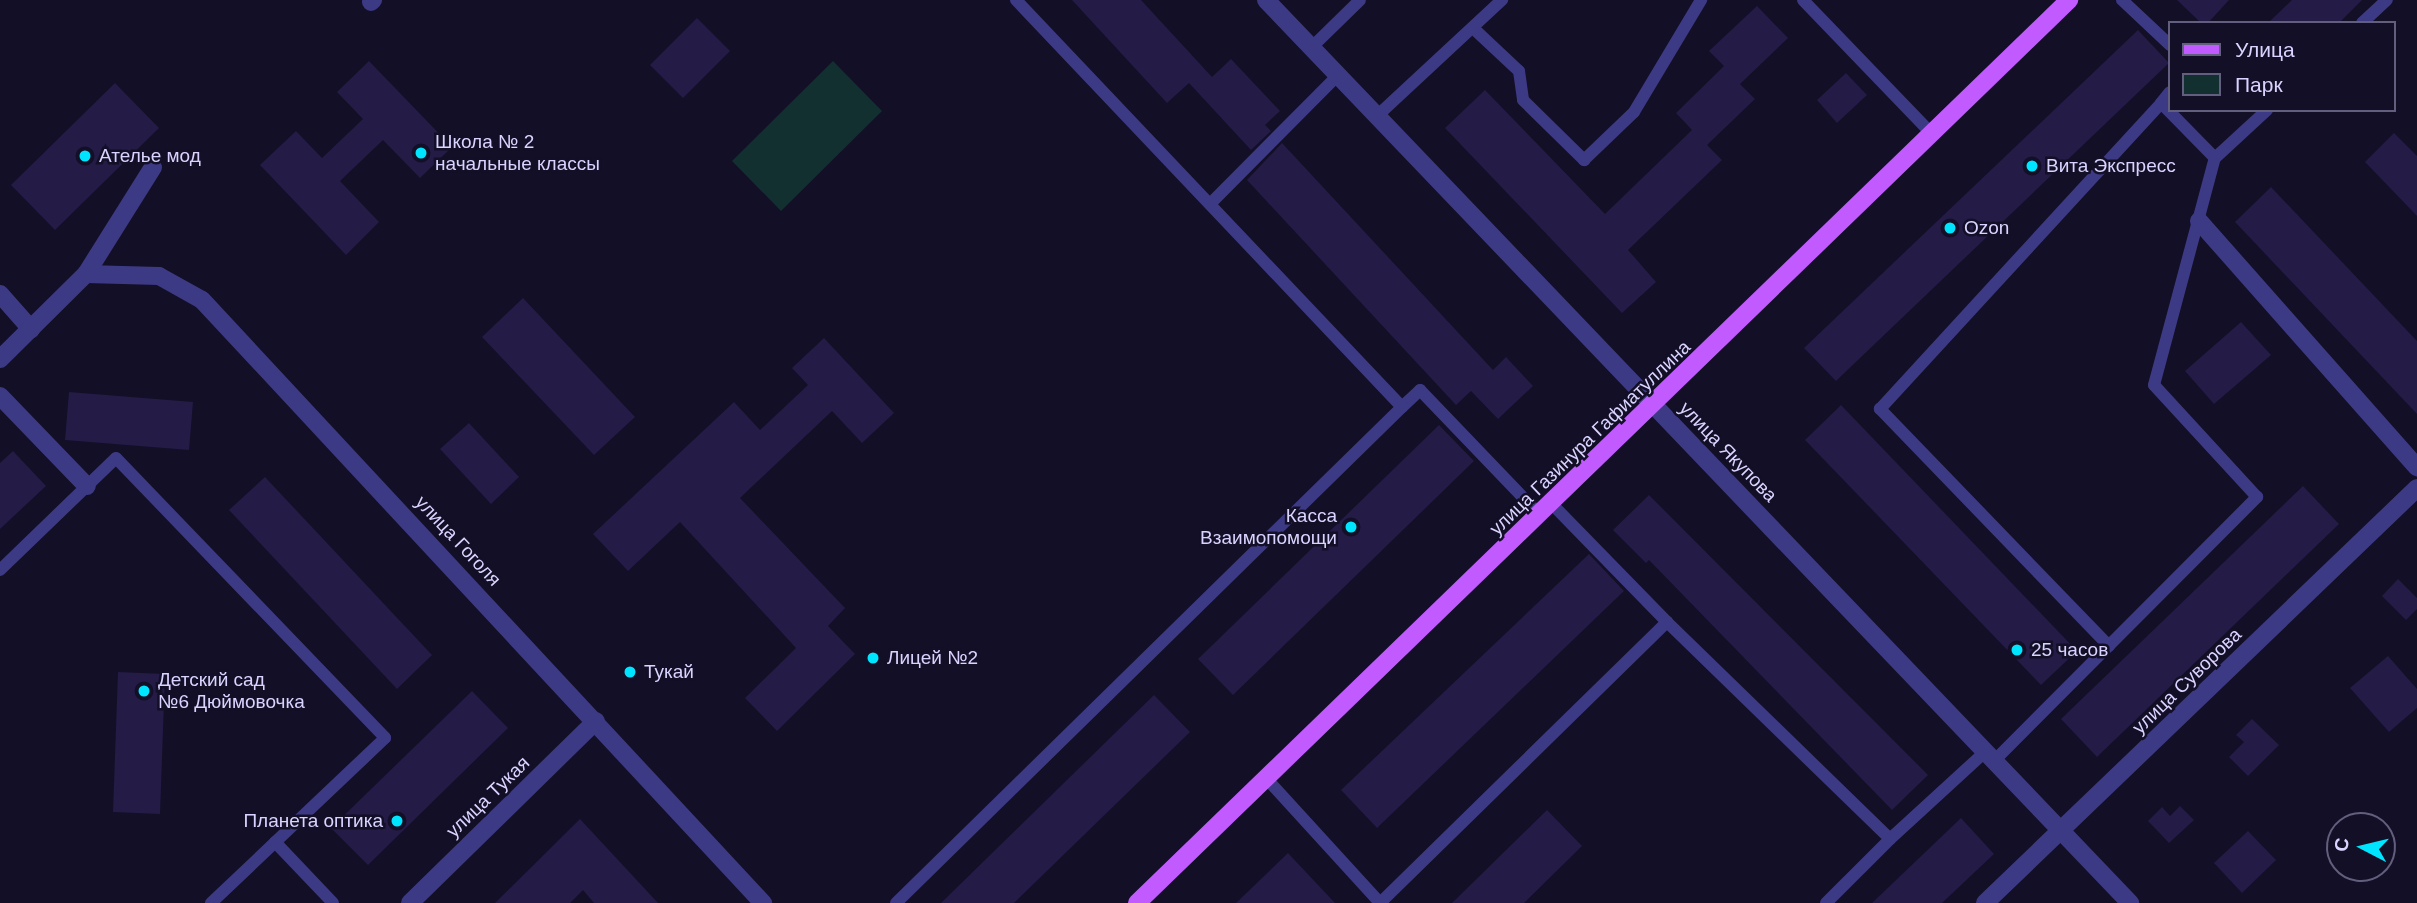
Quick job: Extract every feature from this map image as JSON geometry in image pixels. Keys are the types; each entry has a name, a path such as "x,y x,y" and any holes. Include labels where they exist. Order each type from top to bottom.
{"main road":[{"name":"улица Газинура Гафиатуллина","path":"1137,903 2069,0"}],"street":[{"name":"улица Якупова","path":"1266,0 2130,903"},
{"path":"0,359 86,274 153,167"},
{"path":"2199,221 2417,467"},
{"name":"улица Гоголя","path":"86,274 159,276 202,300 763,903"},
{"path":"0,294 31,329"},
{"path":"0,396 87,486"},
{"name":"улица Суворова","path":"1985,903 2417,488"},
{"name":"улица Тукая","path":"410,903 596,721"}],"lane":[{"path":"1016,0 1402,407"},
{"path":"1312,47 1360,0"},
{"path":"1377,116 1502,0"},
{"path":"1473,28 1519,71 1523,100 1584,160 1634,112 1701,0"},
{"path":"1802,0 1932,134"},
{"path":"2122,0 2168,43"},
{"path":"2364,21 2387,0"},
{"path":"1210,204 1338,75"},
{"path":"2109,646 1880,409 2168,94"},
{"path":"2161,103 2168,110"},
{"path":"2170,112 2215,158"},
{"path":"1826,903 1890,839 1990,757 2109,646 2257,497 2154,385 2215,158 2265,112"},
{"path":"896,903 1420,390 1667,622 1890,839"},
{"path":"0,570 116,458 385,738 211,903"},
{"path":"1266,778 1380,903 1667,622"},
{"path":"275,842 333,903"}],"green space":[{"path":"833,61 882,111 781,211 732,161"}],"building":[{"path":"1072,0 1141,0 1212,77 1231,59 1280,111 1265,125 1271,131 1251,150 1189,83 1167,103"},
{"path":"2177,0 2229,0 2210,21 2199,21"},
{"path":"2292,0 2362,0 2341,21 2270,21"},
{"path":"1757,6 1788,38 1740,84 1755,99 1707,145 1722,160 1628,250 1656,282 1622,313 1445,128 1485,90 1605,214 1692,130 1676,113 1724,66 1709,51"},
{"path":"697,18 730,51 683,98 650,65"},
{"path":"2138,30 2168,62 1836,381 1804,348"},
{"name":"Школа № 2 начальные классы","path":"369,61 452,147 420,178 383,140 340,181 379,222 346,255 260,165 296,131 322,158 363,119 337,92"},
{"path":"1846,73 1867,95 1837,123 1817,100"},
{"name":"Ателье мод","path":"115,83 159,128 55,230 11,185"},
{"path":"2394,133 2417,156 2417,216 2365,162"},
{"path":"1282,143 1493,370 1506,357 1533,386 1498,419 1471,391 1456,405 1247,180"},
{"path":"2271,187 2417,341 2417,414 2235,222"},
{"path":"523,298 635,417 594,455 482,337"},
{"path":"2241,322 2271,355 2214,404 2185,371"},
{"path":"824,338 894,413 862,443 832,411 740,498 845,608 828,626 855,654 777,731 745,698 796,648 680,522 628,571 593,534 734,402 760,430 808,385 792,368"},
{"path":"69,392 193,402 189,450 65,440"},
{"path":"1841,405 2077,651 2041,685 1805,440"},
{"path":"469,423 519,477 491,504 440,449"},
{"path":"1439,425 1474,461 1233,695 1198,659"},
{"path":"13,451 46,486 0,529 0,463"},
{"path":"265,477 432,655 397,689 229,510"},
{"path":"2303,486 2339,524 2097,757 2061,719"},
{"path":"1649,495 1928,775 1892,810 1649,560 1646,563 1613,530"},
{"path":"1589,554 1624,591 1377,828 1341,790"},
{"path":"2398,579 2417,598 2417,609 2406,620 2382,596"},
{"path":"2388,656 2417,689 2417,708 2389,732 2350,688"},
{"path":"118,672 165,674 160,814 113,812"},
{"path":"472,691 508,728 368,865 331,828"},
{"path":"1154,695 1190,732 1014,903 941,903"},
{"path":"2252,719 2279,745 2248,776 2229,757 2244,742 2236,735"},
{"path":"2180,806 2194,820 2169,843 2148,821 2162,807 2170,816"},
{"path":"1547,810 1582,846 1524,903 1452,903"},
{"path":"1961,818 1994,854 1942,903 1872,903"},
{"path":"580,819 658,903 594,903 583,890 570,903 495,903"},
{"path":"2248,831 2276,860 2242,893 2214,863"},
{"path":"1288,853 1335,903 1236,903"}],"place":[{"name":"Школа № 2 начальные классы","path":"421,153"},
{"name":"Ателье мод","path":"85,156"},
{"name":"Вита Экспресс","path":"2032,166"},
{"name":"Ozon","path":"1950,228"},
{"name":"Касса Взаимопомощи","path":"1351,527"},
{"name":"25 часов","path":"2017,650"},
{"name":"Лицей №2","path":"873,658"},
{"name":"Тукай","path":"630,672"},
{"name":"Детский сад №6 Дюймовочка","path":"144,691"},
{"name":"Планета оптика","path":"397,821"}]}
